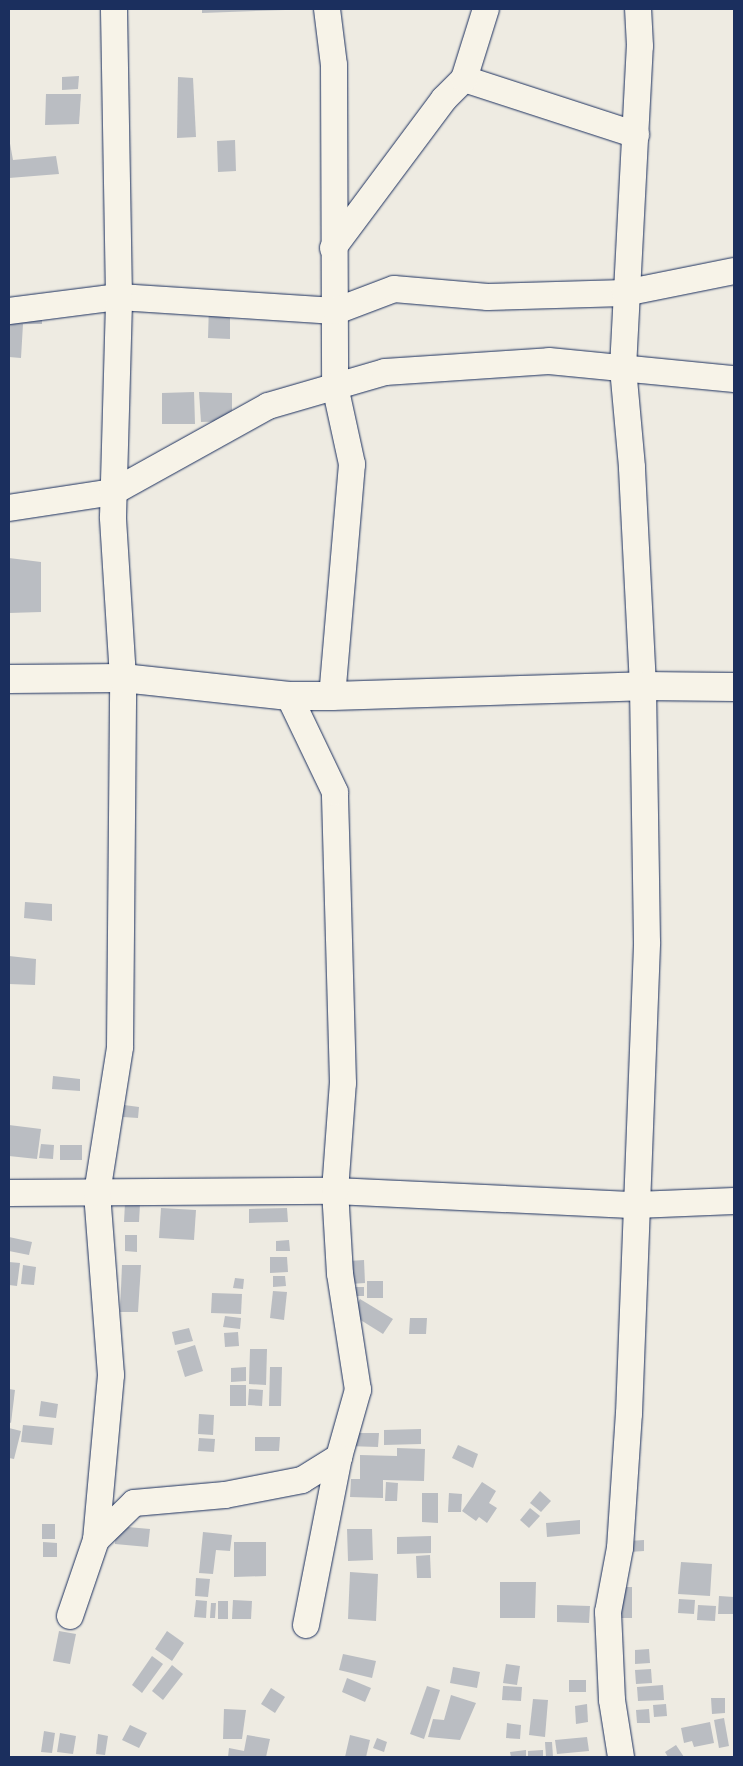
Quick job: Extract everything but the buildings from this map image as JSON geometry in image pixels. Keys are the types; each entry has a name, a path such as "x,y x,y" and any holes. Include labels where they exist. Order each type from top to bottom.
{"main road":[{"path":"9,679 123,678 289,696 643,686 734,687"}],"street":[{"path":"70,1616 96,1540 111,1375 97,1193 120,1047 123,678 113,492 119,297 114,9"},
{"path":"327,9 334,64 333,248 336,311 335,386 352,464 332,696"},
{"path":"333,248 438,107 464,79 486,9"},
{"path":"621,1757 612,1700 608,1612 620,1548 629,1414 647,942 643,686 632,467 623,368 625,293 636,135 638,9"},
{"path":"464,79 636,135"},
{"path":"9,311 119,297 336,311 394,289 488,297 625,293 734,271"},
{"path":"9,508 113,492 268,406 385,372 549,361 734,378"},
{"path":"289,696 335,792 343,1083 335,1192 340,1274 358,1390 339,1457 306,1625"},
{"path":"9,1193 335,1192 636,1205 734,1202"},
{"path":"96,1540 134,1504 225,1496 302,1480 339,1457"}]}
